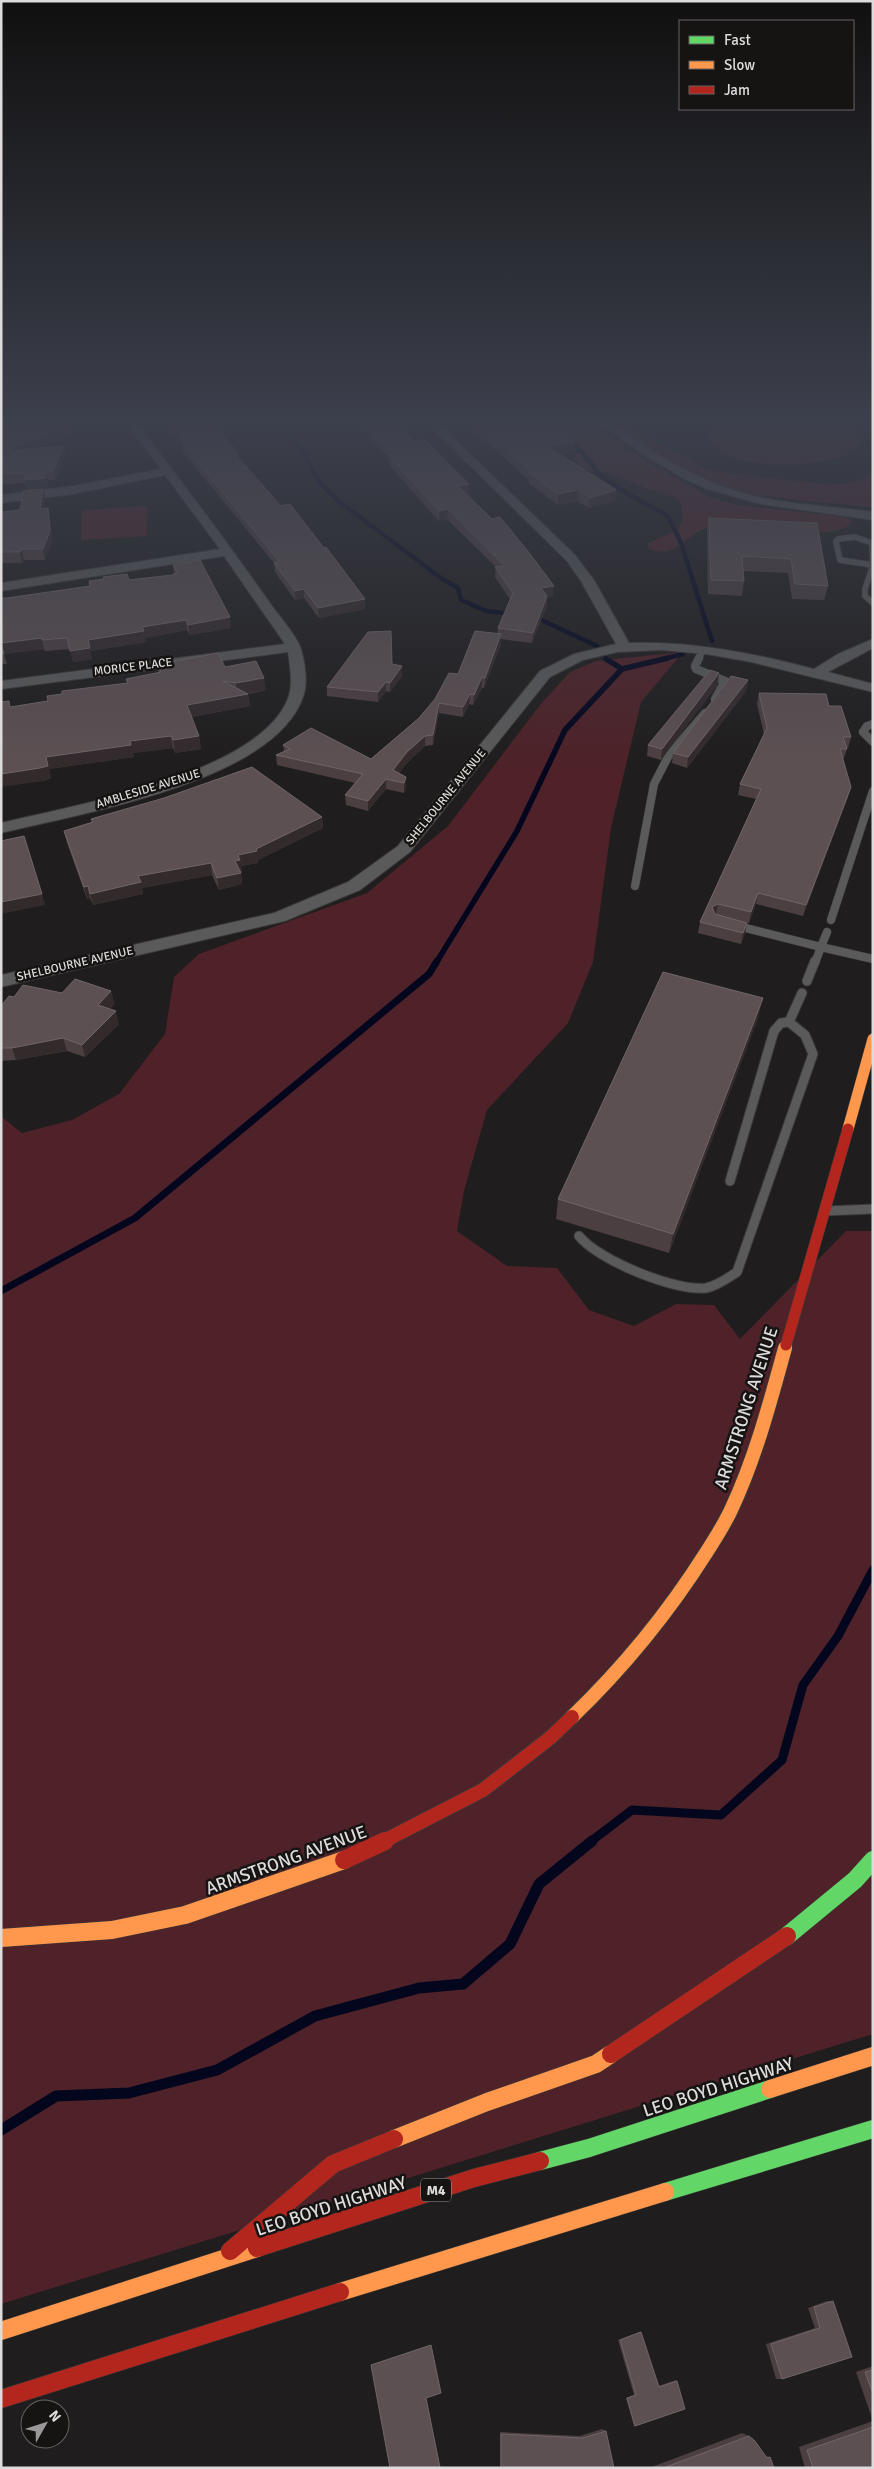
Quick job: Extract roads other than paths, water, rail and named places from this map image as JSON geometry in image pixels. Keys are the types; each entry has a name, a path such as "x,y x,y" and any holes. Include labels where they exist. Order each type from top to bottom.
{"main road":[{"name":"ARMSTRONG AVENUE","path":"1,1938 112,1930 185,1915 346,1859 421,1824 483,1790 550,1738 606,1686 664,1616 698,1566 734,1505 771,1400 873,1039"},
{"path":"220,2260 333,2164 487,2102 596,2064 772,1948 855,1880 873,1860"},
{"name":"LEO BOYD HIGHWAY","path":"1,2332 474,2178 589,2148 873,2056"},
{"path":"1,2399 483,2246 873,2129"}],"street":[{"name":"AMBLESIDE AVENUE","path":"1,828 178,783 218,768 267,734 289,710 297,692 297,667 294,647 215,535"},
{"path":"548,535 571,558 597,596 625,648"},
{"path":"1,587 228,552"},
{"path":"816,674 843,657 873,642"},
{"name":"SHELBOURNE AVENUE","path":"1,981 279,917 354,886 404,849 545,674 560,663 585,653 663,646 703,650 873,688"},
{"name":"MORICE PLACE","path":"1,685 294,647"}],"lane":[{"path":"873,564 840,560 836,542 845,537 868,540 872,543 873,564 865,589 865,596 873,602"},
{"path":"635,886 654,784 659,769 668,755 713,703 725,683 719,677 696,669 695,666 703,650"},
{"path":"873,724 867,726 863,732 873,742"},
{"path":"831,920 873,791"},
{"path":"724,923 873,959"},
{"path":"807,981 827,932"},
{"path":"789,1022 802,992"},
{"path":"579,1236 586,1245 610,1261 682,1286 705,1288 723,1282 737,1272 813,1054 811,1044 806,1036 789,1022 781,1023 774,1031 730,1181"},
{"path":"824,1211 873,1209"}],"waterway":[{"path":"384,535 441,578 458,588 461,600 486,611 514,614"},
{"path":"677,535 712,641"},
{"path":"533,616 597,646"},
{"path":"663,659 683,654"},
{"path":"622,669 668,658"},
{"path":"606,659 622,669"},
{"path":"436,963 517,831 565,730 622,669"},
{"path":"1,1291 135,1218 429,974 437,961"},
{"path":"590,1842 632,1810 721,1815 782,1760 803,1685 838,1636 873,1570"},
{"path":"1,2130 56,2096 129,2093 217,2070 315,2016 419,1988 463,1984 510,1944 539,1884 592,1841"}]}
